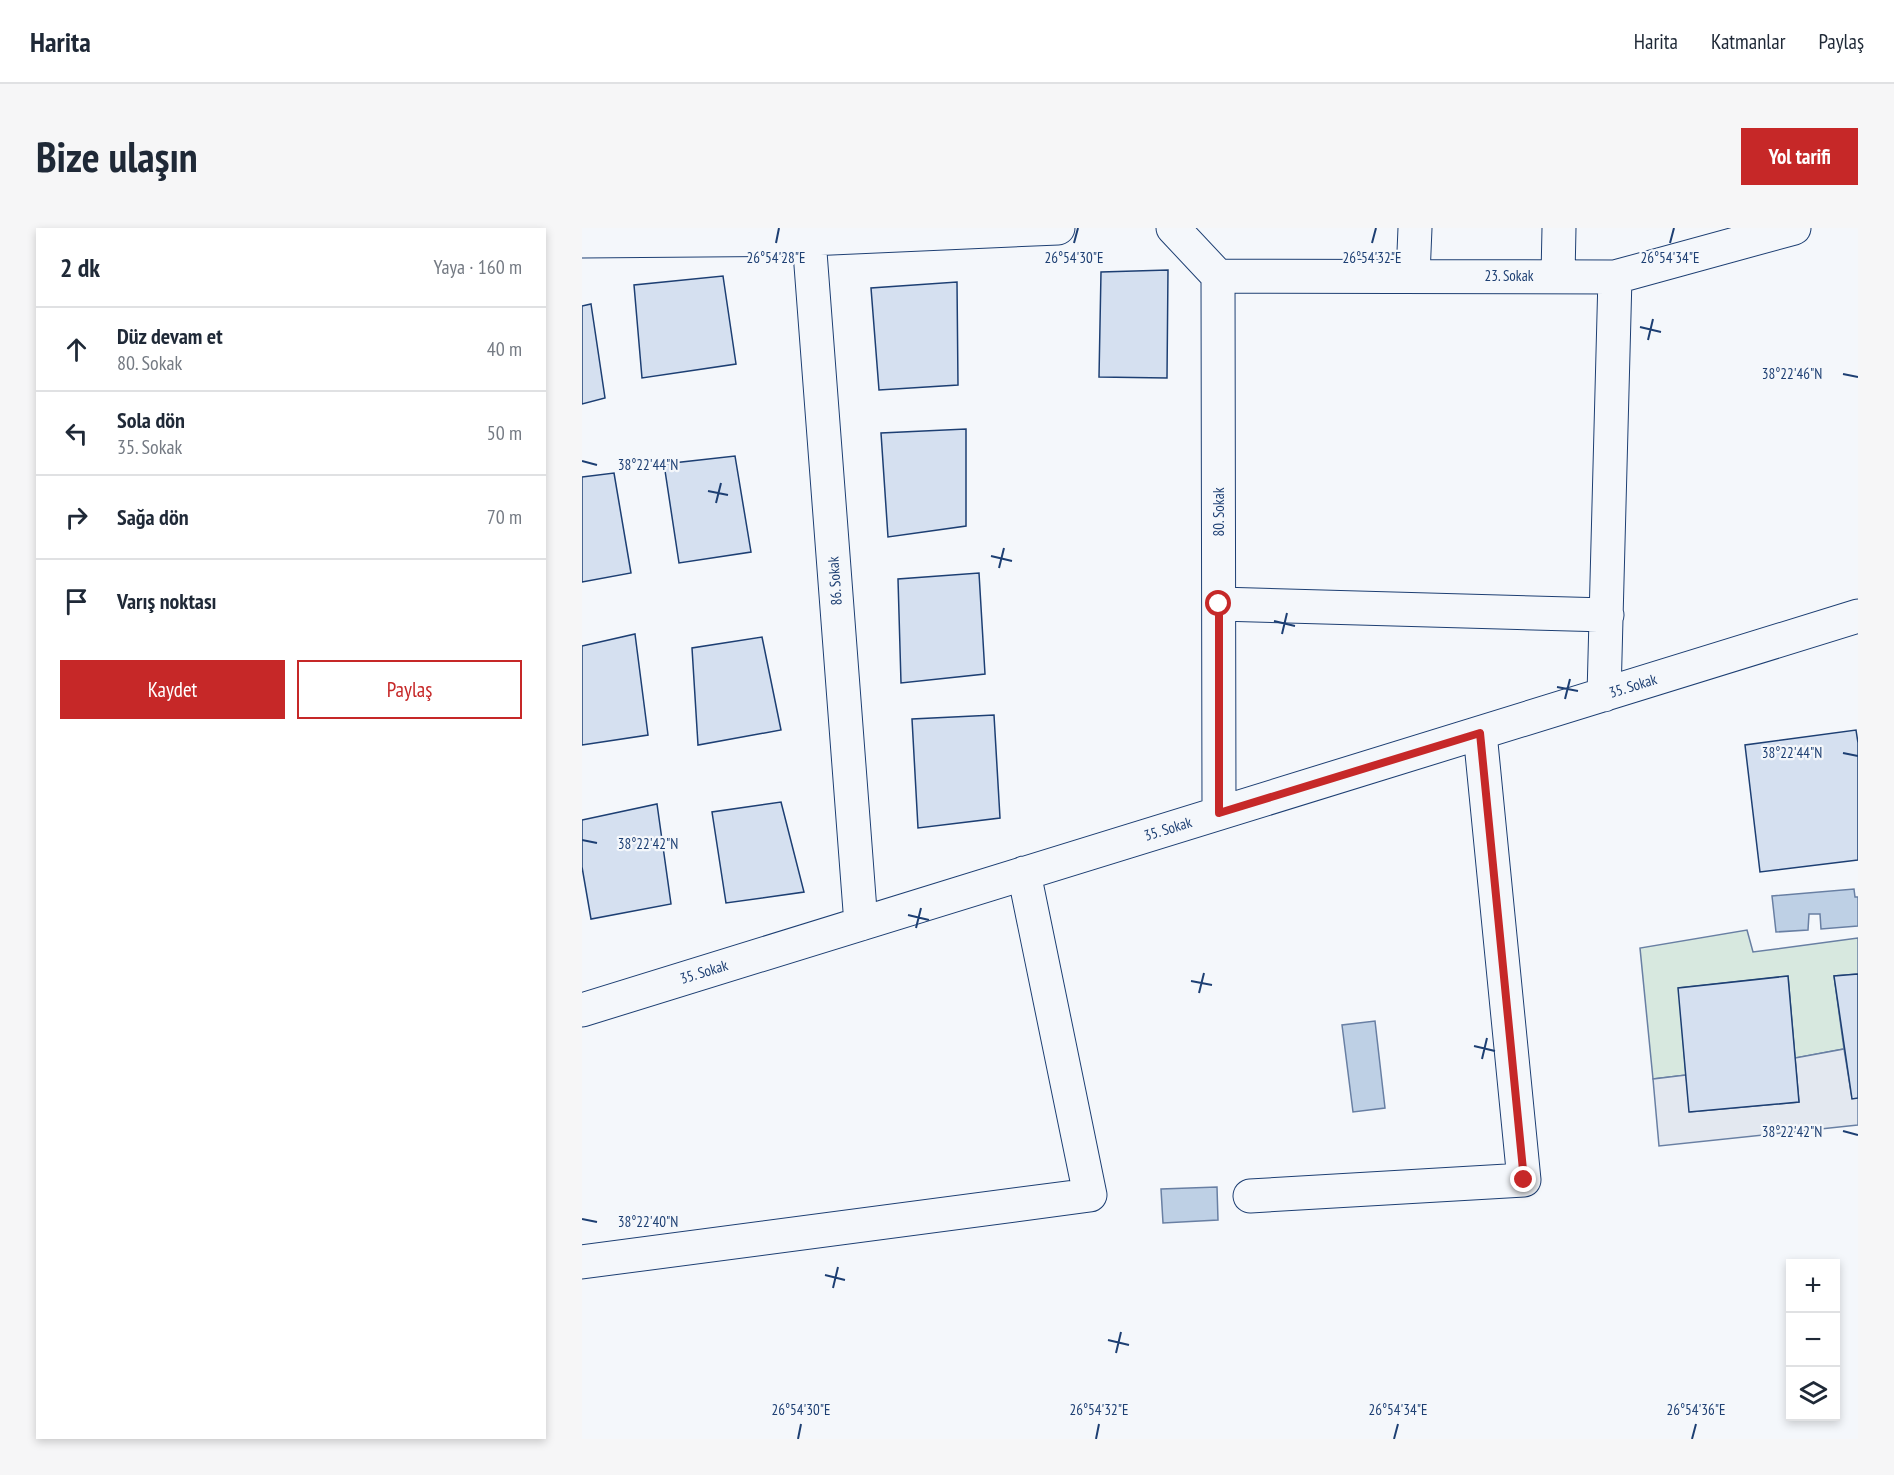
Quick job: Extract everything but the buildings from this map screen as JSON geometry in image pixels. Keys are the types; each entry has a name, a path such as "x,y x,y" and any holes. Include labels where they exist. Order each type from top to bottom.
{"street":[{"path":"582,241 809,239 1058,228"},
{"path":"1173,228 1218,276"},
{"path":"1413,276 1415,228"},
{"path":"1558,276 1559,228"},
{"name":"23. Sokak","path":"1218,276 1615,276 1709,240 1794,228"},
{"name":"86. Sokak","path":"809,239 861,924"},
{"name":"80. Sokak","path":"1218,276 1219,813"},
{"path":"1604,695 1615,276"},
{"path":"1219,604 1607,615"},
{"name":"35. Sokak","path":"582,1010 1858,616"},
{"path":"1250,1196 1524,1180 1480,733"},
{"path":"582,1262 1090,1195 1024,873"}],"shaded area":[{"path":"1747,930 1753,952 1858,938 1858,974 1834,976 1844,1049 1795,1058 1788,976 1679,988 1686,1075 1653,1079 1640,948"},
{"path":"1844,1049 1852,1098 1858,1098 1858,1125 1659,1146 1653,1079 1686,1075 1690,1112 1799,1102 1795,1058"}],"water":[{"path":"1854,889 1855,897 1858,897 1858,926 1821,929 1820,914 1809,914 1808,930 1776,932 1772,896"},
{"path":"1375,1021 1385,1108 1353,1112 1342,1025"},
{"path":"1217,1187 1218,1220 1163,1223 1161,1189"}],"route":[{"path":"1219,604 1219,813 1480,733 1524,1180"}]}
